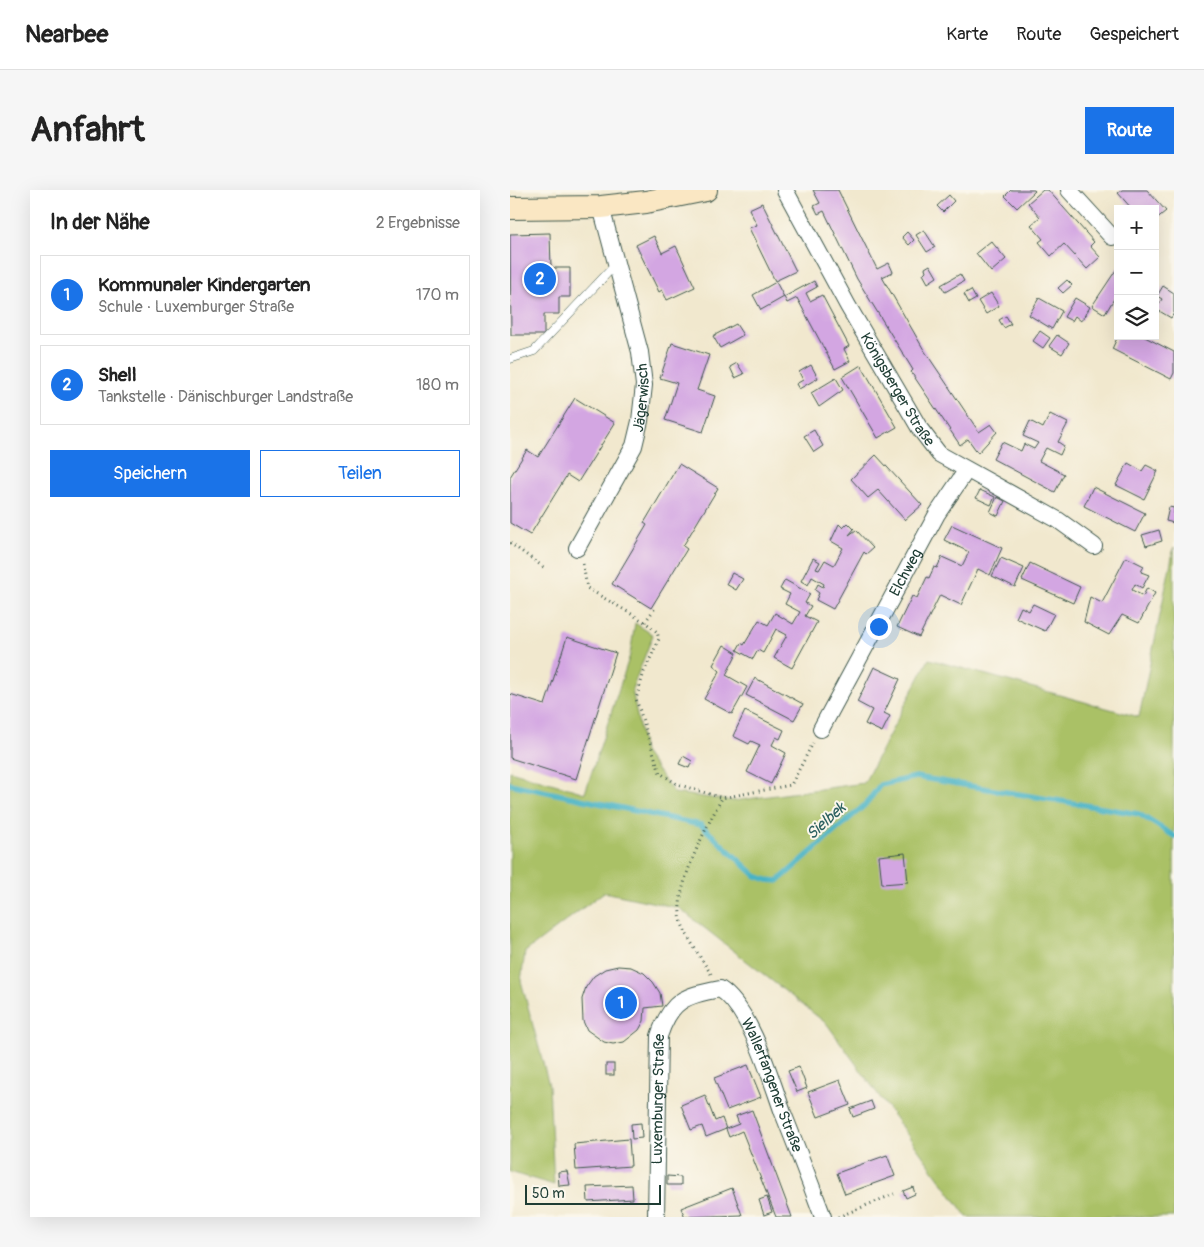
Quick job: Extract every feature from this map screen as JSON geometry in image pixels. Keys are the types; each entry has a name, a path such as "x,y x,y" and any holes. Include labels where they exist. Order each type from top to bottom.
{"main road":[{"path":"510,208 601,207 645,196 706,190"}],"street":[{"name":"Königsberger Straße","path":"785,190 848,306 920,429 939,454 966,471 984,478 1058,520 1094,546"},
{"path":"1069,190 1112,237"},
{"name":"Jägerwisch","path":"578,548 634,446 640,421 644,385 640,352 601,207"},
{"name":"Elchweg","path":"821,729 937,514 966,471"},
{"name":"Luxemburger Straße","path":"656,1217 659,1036 670,1009 691,995 720,989"},
{"name":"Wallerfangener Straße","path":"720,989 736,1004 755,1039 823,1217"}],"lane":[{"path":"510,359 534,351 616,264"}],"path":[{"path":"510,543 546,569"},
{"path":"578,548 587,588 646,622 657,632 659,640 644,672 636,699 660,773 677,784 722,798 791,785 821,729"},
{"path":"646,622 655,608"},
{"path":"720,989 681,921 680,895 701,838 722,798"},
{"path":"837,1217 894,1194"}],"green space":[{"path":"1174,547 1174,1217 967,1217 827,1024 679,908 604,892 525,952 521,981 549,1085 554,1185 510,1172 510,771 585,793 630,655 635,623 653,635 632,689 644,752 674,793 733,801 864,783 929,659 1139,717"}],"building":[{"path":"813,190 838,190 877,269 889,263 893,272 882,277 924,350 979,432 991,424 997,432 978,453 968,439 960,445 911,372 913,370 857,279 824,211 818,214 814,206 820,203"},
{"path":"1011,190 1035,191 1017,208 1005,196"},
{"path":"1043,190 1048,190 1094,242 1090,246 1100,257 1087,269 1064,244 1051,256 1039,242 1043,239 1031,225 1040,217 1028,203"},
{"path":"1122,190 1147,190 1166,211 1159,217 1159,205 1128,205 1118,193"},
{"path":"949,195 954,201 943,212 937,206"},
{"path":"762,203 796,271 775,281 749,228 757,225 749,209"},
{"path":"924,230 935,247 927,252 916,235"},
{"path":"907,232 914,240 909,245 902,237"},
{"path":"550,233 551,268 570,268 570,297 559,297 559,314 544,314 544,335 511,335 510,234"},
{"path":"654,236 662,253 676,246 695,287 667,300 662,290 659,292 636,245"},
{"path":"991,241 1006,259 991,272 976,253"},
{"path":"930,265 937,277 928,283 923,274 926,271 925,268"},
{"path":"1114,273 1114,299 1105,314 1092,306"},
{"path":"960,274 964,281 945,292 941,285"},
{"path":"1067,280 1072,285 1063,293 1058,288"},
{"path":"814,281 817,287 806,293 810,301 822,295 849,346 844,349 850,361 835,369 797,298 787,303 784,297"},
{"path":"776,282 784,297 761,310 753,295"},
{"path":"1163,286 1174,293 1174,313 1171,318 1159,311 1159,304 1162,299 1159,297 1159,293"},
{"path":"971,290 976,299 969,303 964,294"},
{"path":"991,293 999,306 986,314 978,301"},
{"path":"1039,298 1062,311 1052,329 1029,315"},
{"path":"1075,298 1090,307 1081,321 1075,316 1072,321 1064,317"},
{"path":"1006,316 1011,324 1004,328 999,320"},
{"path":"736,324 743,335 720,348 713,336"},
{"path":"1040,331 1050,338 1043,348 1033,341"},
{"path":"1057,335 1069,343 1062,354 1049,346"},
{"path":"1116,340 1151,340 1174,352 1174,373 1171,379 1112,349"},
{"path":"672,343 709,355 697,390 715,396 703,432 665,420 677,383 660,378"},
{"path":"737,363 744,374 735,378 730,367"},
{"path":"811,365 818,378 799,389 796,384 803,380 799,372"},
{"path":"861,365 897,427 878,438 842,377"},
{"path":"836,378 843,390 819,407 811,393"},
{"path":"575,398 615,423 578,482 567,475 530,535 510,523 510,477 527,450 538,457"},
{"path":"1050,414 1068,423 1058,442 1064,446 1060,455 1046,448 1039,461 1064,474 1055,492 993,459 1002,442 1021,451 1024,444 1034,449 1038,443 1023,436 1030,421 1043,428"},
{"path":"814,430 823,446 814,452 804,436"},
{"path":"876,455 922,505 905,520 878,490 868,498 851,479"},
{"path":"1128,463 1142,471 1146,465 1158,471 1144,499 1116,485"},
{"path":"679,464 718,488 683,546 687,549 651,608 612,584 647,525 644,523"},
{"path":"1093,487 1145,513 1135,532 1084,506"},
{"path":"980,490 995,497 991,505 976,498"},
{"path":"997,497 1005,501 998,516 990,512"},
{"path":"1169,507 1174,508 1174,523 1166,521"},
{"path":"848,523 854,529 849,535 856,530 873,548 866,554 864,552 833,609 816,600 819,593 815,590 818,584 823,587 824,584 812,577 808,585 801,581 813,558 820,562 816,569 819,570 825,560 834,565 843,548 831,541 839,524 843,528"},
{"path":"952,525 1002,548 990,575 978,569 961,605 940,595 919,637 897,627 912,596 917,598 927,577 929,578 934,567 937,568 942,557 962,566 969,552 944,540"},
{"path":"1159,530 1162,541 1146,546 1142,535"},
{"path":"1126,557 1144,566 1141,572 1149,575 1142,588 1135,584 1132,590 1143,596 1147,588 1155,593 1139,623 1122,615 1109,635 1084,622 1090,597 1102,603"},
{"path":"1001,558 1024,568 1015,587 992,576"},
{"path":"1030,563 1080,587 1073,603 1022,580"},
{"path":"732,573 743,579 736,590 726,584"},
{"path":"785,580 810,594 805,603 811,606 805,616 817,622 792,668 774,658 787,635 776,629 763,653 758,650 753,659 737,650 741,643 744,645 759,620 768,625 775,613 793,624 800,612 785,604 790,594 780,589"},
{"path":"1033,604 1054,614 1045,631 1016,618 1021,607 1029,611"},
{"path":"567,637 616,653 576,779 510,758 510,694 545,705"},
{"path":"724,645 737,653 726,675 747,687 732,714 704,699 720,671 713,665"},
{"path":"874,667 900,679 884,713 890,716 882,732 865,724 872,710 857,702"},
{"path":"755,678 803,704 794,720 746,695"},
{"path":"745,711 784,730 780,739 776,737 772,745 786,753 771,784 747,772 760,745 751,741 749,744 733,736"},
{"path":"683,756 692,761 689,768 679,764"},
{"path":"905,853 908,882 882,884 879,856"},
{"path":"618,966 631,967 644,973 660,993 662,1006 645,1008 644,1021 639,1030 624,1042 613,1044 604,1042 587,1030 583,1021 582,999 586,987 594,976 605,969"},
{"path":"606,1064 614,1064 614,1075 606,1075"},
{"path":"748,1065 761,1097 727,1110 714,1078"},
{"path":"799,1067 807,1088 797,1092 788,1071"},
{"path":"840,1080 850,1105 818,1117 808,1092"},
{"path":"705,1095 715,1121 722,1118 726,1129 706,1137 702,1126 691,1130 681,1105"},
{"path":"871,1101 874,1109 853,1117 850,1109"},
{"path":"752,1110 792,1217 776,1217 742,1131 729,1137 726,1129 739,1124 736,1116"},
{"path":"641,1123 642,1138 632,1139 631,1124"},
{"path":"629,1139 631,1166 576,1170 574,1144"},
{"path":"887,1155 895,1176 845,1194 837,1173"},
{"path":"567,1171 570,1185 559,1186 558,1172"},
{"path":"667,1176 681,1177 681,1185 667,1185"},
{"path":"632,1185 633,1199 588,1202 587,1187"},
{"path":"913,1187 915,1194 906,1198 903,1191"},
{"path":"732,1188 742,1215 685,1217 681,1208"},
{"path":"767,1197 772,1212 764,1215 759,1200"}],"waterway":[{"name":"Sielbek","path":"510,784 701,825 756,876 778,881 866,804 880,785 916,777 1139,814 1174,836"}],"place":[{"name":"Shell","path":"540,279"},
{"name":"Kommunaler Kindergarten","path":"621,1003"}]}
